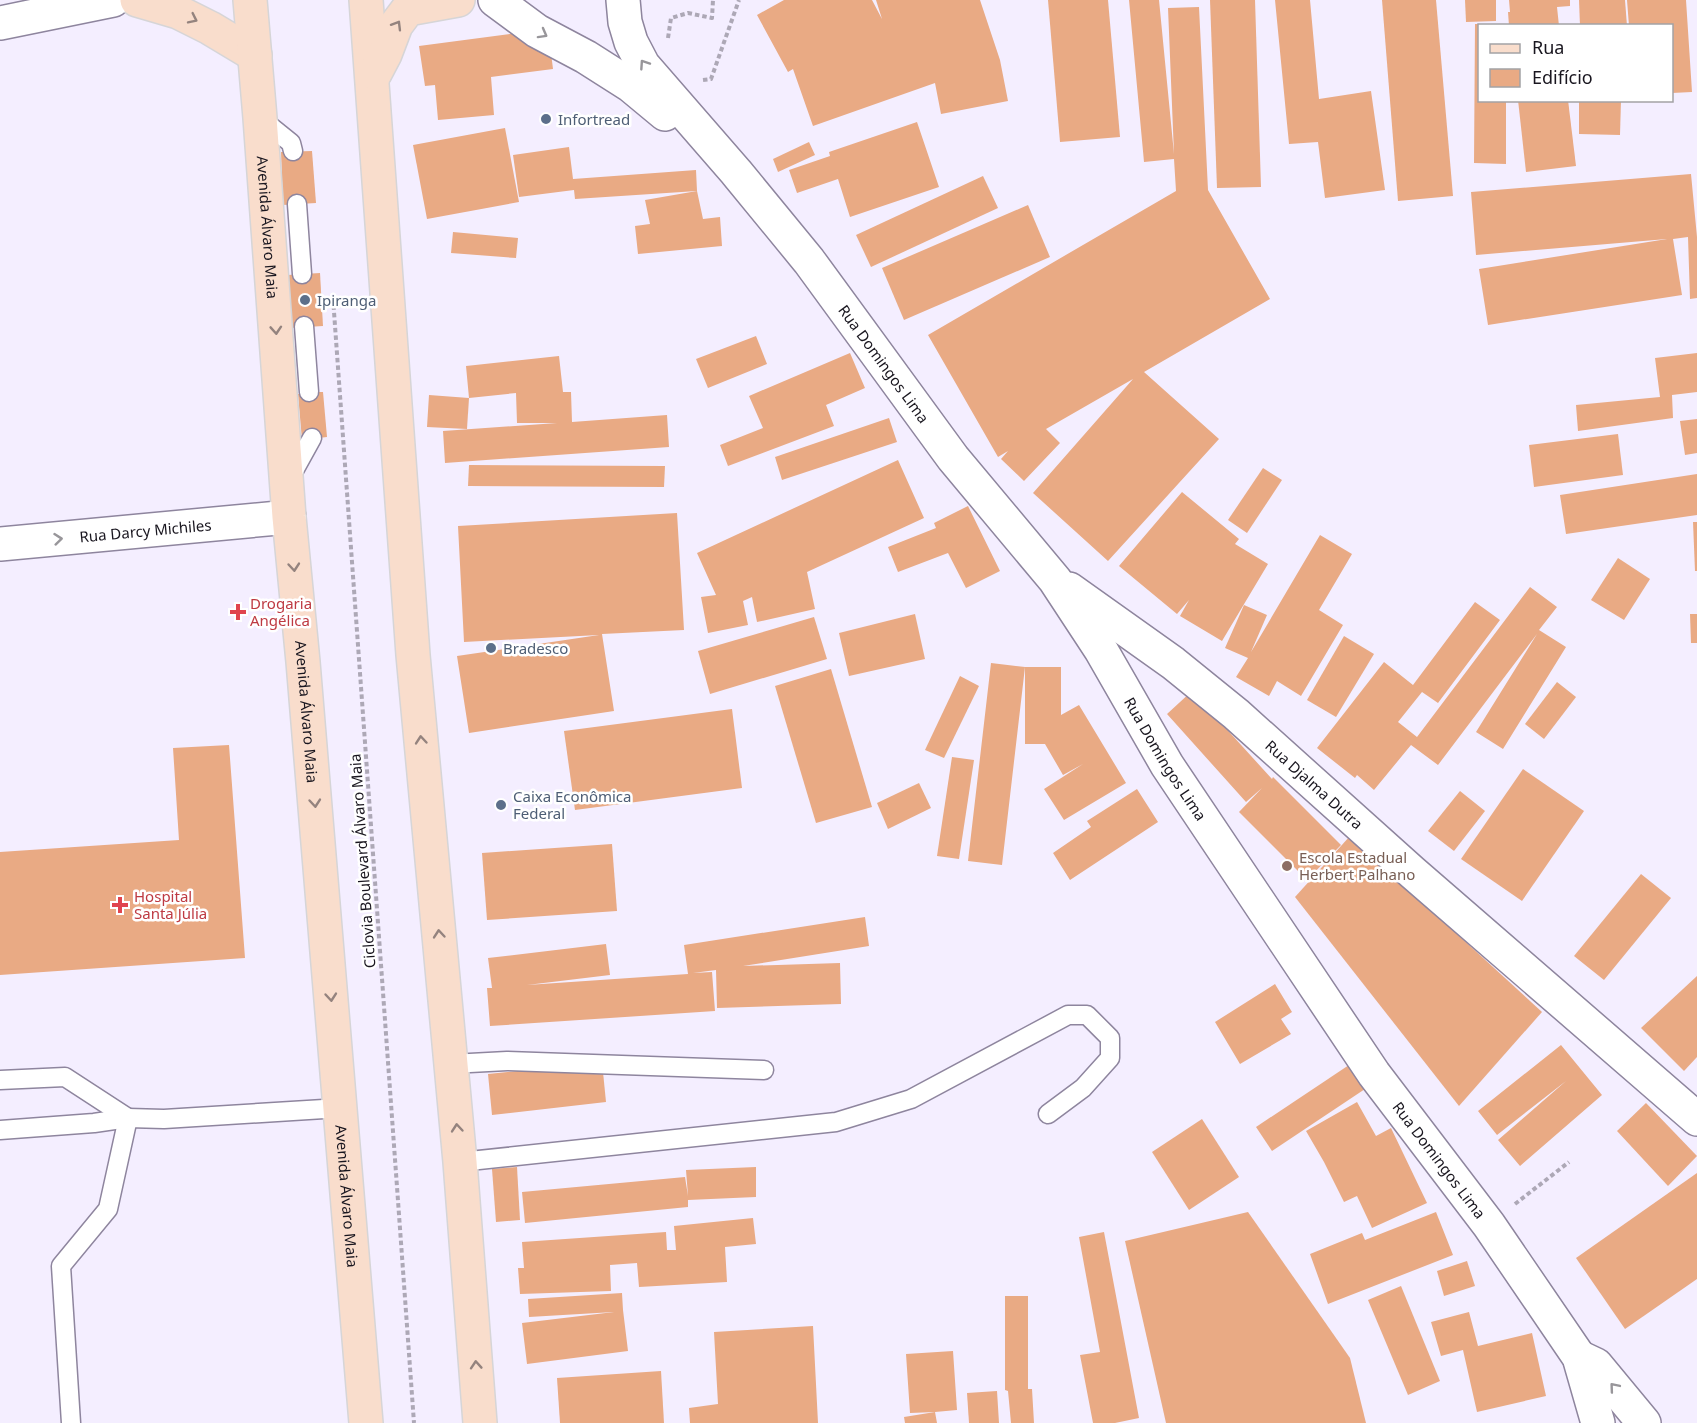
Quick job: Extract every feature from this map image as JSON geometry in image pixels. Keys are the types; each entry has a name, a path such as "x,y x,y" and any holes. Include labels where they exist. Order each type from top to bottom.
{"main road":[{"path":"138,0 178,12 255,55"},
{"name":"Avenida Álvaro Maia","path":"250,0 289,517 366,1423"},
{"path":"366,0 413,655 460,1162 480,1423"},
{"path":"373,78 396,25 408,9 458,0"}],"street":[{"path":"0,23 114,0"},
{"name":"Rua Domingos Lima","path":"495,0 537,31 586,57 630,85 736,172"},
{"name":"Rua Domingos Lima","path":"623,0 625,22 631,42 643,65 736,172 809,261 953,458 1055,580 1101,650 1167,765 1374,1074 1489,1225 1579,1357 1598,1423"},
{"name":"Rua Darcy Michiles","path":"0,544 289,517"},
{"name":"Rua Djalma Dutra","path":"1055,580 1173,663 1236,714 1421,880 1697,1119"},
{"name":"Rua Domingos Lima","path":"1579,1357 1596,1365 1644,1423"}],"lane":[{"path":"260,118 291,143 292,151"},
{"path":"297,204 302,274"},
{"path":"304,326 309,392"},
{"path":"287,483 312,438"},
{"path":"460,1162 836,1122 912,1099 1068,1015 1087,1015 1110,1038 1110,1058 1083,1088 1048,1114"},
{"path":"451,1064 507,1061 764,1070"},
{"path":"0,1080 65,1077 128,1118"},
{"path":"0,1130 94,1123 128,1118 164,1119 340,1108"},
{"path":"71,1423 62,1266 108,1209 128,1118"}],"path":[{"path":"667,41 671,18 688,12 712,18 713,0"},
{"path":"701,81 711,79 739,0"},
{"name":"Ciclovia Boulevard Álvaro Maia","path":"333,298 414,1423"},
{"path":"1489,1225 1569,1162"}],"building":[{"path":"784,0 872,0 882,19 876,0 980,0 1000,60 1008,101 941,114 935,83 813,126 793,69 788,72 757,15"},
{"path":"1048,0 1108,0 1120,137 1060,142"},
{"path":"1129,0 1159,0 1174,154 1168,8 1199,7 1208,190 1270,299 1144,372 1219,439 1108,561 1033,493 1133,379 1046,429 1060,443 1024,481 1001,459 1008,451 998,457 928,335 1176,191 1174,159 1144,162"},
{"path":"1210,0 1255,0 1261,187 1217,188"},
{"path":"1275,0 1310,0 1319,99 1371,91 1385,190 1325,198 1318,142 1289,144"},
{"path":"1382,0 1436,0 1453,196 1398,201"},
{"path":"1465,0 1496,0 1496,21 1466,22"},
{"path":"1509,0 1570,0 1570,6 1557,7 1559,24 1509,24 1508,12 1510,12"},
{"path":"1579,0 1625,0 1627,24 1580,24"},
{"path":"1627,0 1686,0 1692,92 1673,93 1673,24 1629,24"},
{"path":"1475,24 1478,24 1478,102 1506,102 1506,164 1474,163"},
{"path":"548,29 553,69 491,77 494,115 438,120 435,85 425,86 419,46"},
{"path":"1518,102 1568,102 1576,166 1526,172"},
{"path":"1579,102 1621,102 1620,135 1579,134"},
{"path":"917,122 939,187 850,217 838,179 797,193 789,170 830,156 829,152"},
{"path":"505,128 519,202 427,219 413,145"},
{"path":"809,142 815,155 778,172 773,159"},
{"path":"569,147 573,179 696,170 697,191 575,199 574,190 519,197 513,155"},
{"path":"312,151 316,203 283,205 281,152"},
{"path":"1691,174 1697,237 1697,298 1690,299 1688,237 1673,239 1682,295 1488,325 1479,269 1667,239 1476,255 1471,192"},
{"path":"983,176 998,208 871,267 856,235"},
{"path":"697,191 703,219 720,217 722,246 638,254 635,226 650,224 645,200"},
{"path":"1028,205 1050,257 904,320 882,268"},
{"path":"453,232 518,238 516,258 451,253"},
{"name":"Ipiranga","path":"320,273 323,326 291,328 288,275"},
{"path":"756,336 767,364 708,388 696,359"},
{"path":"850,353 865,388 826,405 834,426 728,466 720,445 763,428 749,396"},
{"path":"1697,353 1697,392 1672,395 1673,418 1578,431 1576,405 1660,397 1655,358"},
{"path":"559,356 563,392 571,392 572,422 667,415 669,447 445,463 443,431 557,423 517,423 516,393 469,398 466,366"},
{"path":"323,392 327,437 302,440 298,394"},
{"path":"429,395 469,398 467,429 427,427"},
{"path":"889,418 897,442 782,480 775,457"},
{"path":"1697,419 1697,453 1685,455 1680,421"},
{"path":"1618,434 1623,475 1534,487 1529,445"},
{"path":"898,460 924,518 807,572 815,609 757,622 752,597 743,601 748,625 708,633 701,597 716,595 697,553"},
{"path":"469,465 665,466 664,487 468,486"},
{"path":"1263,468 1282,480 1247,533 1228,520"},
{"path":"1697,474 1697,515 1566,534 1560,495"},
{"path":"1182,492 1239,539 1235,544 1268,564 1222,641 1180,616 1189,600 1177,614 1119,566"},
{"path":"968,506 1000,571 966,588 948,553 898,572 888,547 936,528 934,523"},
{"path":"677,513 684,630 602,634 614,711 469,733 457,656 599,635 464,642 458,526"},
{"path":"1693,522 1697,522 1697,571 1695,571"},
{"path":"1320,535 1352,554 1319,610 1343,625 1301,696 1277,681 1269,696 1236,677 1248,658 1225,648 1244,605 1267,615 1251,652"},
{"path":"1618,558 1650,579 1624,620 1591,600"},
{"path":"1530,587 1557,607 1539,630 1566,647 1503,749 1476,732 1537,634 1438,765 1411,745 1374,790 1357,775 1355,778 1317,748 1384,662 1413,685 1475,602 1500,620 1438,703 1422,692 1398,722 1417,737"},
{"path":"915,614 925,659 849,676 839,633"},
{"path":"1690,614 1697,614 1697,643 1691,643"},
{"path":"814,617 827,659 710,694 698,651"},
{"path":"1344,636 1374,654 1336,717 1307,700"},
{"path":"991,663 1025,667 1002,865 968,861"},
{"path":"1025,667 1061,667 1061,715 1079,705 1126,783 1064,820 1044,789 1083,764 1063,775 1045,744 1025,744"},
{"path":"831,669 872,807 816,823 775,686"},
{"path":"960,676 979,686 944,758 925,750"},
{"path":"1557,682 1576,697 1544,739 1525,724"},
{"path":"1192,691 1272,779 1273,777 1341,845 1307,880 1239,812 1262,788 1246,802 1167,714"},
{"path":"732,709 742,788 575,810 564,731"},
{"name":"Hospital Santa Júlia","path":"229,745 245,958 0,975 0,852 179,840 173,748"},
{"path":"952,757 974,760 959,859 937,856"},
{"path":"1523,769 1584,811 1522,901 1461,859"},
{"path":"919,783 931,808 888,829 877,803"},
{"path":"1137,789 1158,822 1070,880 1053,853 1091,827 1087,821"},
{"path":"1460,791 1485,811 1454,851 1428,831"},
{"path":"1350,836 1542,1012 1459,1106 1295,897"},
{"path":"612,844 617,911 487,920 482,853"},
{"path":"1641,874 1671,898 1604,980 1574,956"},
{"path":"865,917 869,946 743,966 840,963 841,1004 717,1008 716,970 693,973 712,972 715,1011 490,1026 487,988 492,988 488,958 606,944 610,975 527,985 688,974 684,945"},
{"path":"1697,976 1697,1057 1684,1071 1641,1028"},
{"path":"1275,984 1292,1012 1281,1019 1291,1034 1240,1064 1215,1022"},
{"path":"1561,1045 1602,1095 1520,1166 1498,1140 1566,1081 1497,1135 1478,1111"},
{"path":"602,1062 606,1102 492,1115 488,1074"},
{"path":"1349,1065 1365,1089 1272,1151 1256,1127"},
{"path":"1357,1102 1376,1136 1391,1128 1427,1203 1372,1228 1357,1196 1344,1202 1306,1131"},
{"path":"1646,1103 1697,1156 1668,1186 1617,1131"},
{"path":"1202,1119 1239,1177 1189,1210 1152,1152"},
{"path":"517,1167 520,1220 496,1222 492,1169"},
{"path":"756,1167 756,1197 688,1200 688,1207 525,1223 522,1192 685,1177 688,1196 686,1170"},
{"path":"1697,1173 1697,1279 1625,1329 1576,1258"},
{"path":"1248,1212 1350,1358 1366,1423 1166,1423 1125,1241"},
{"path":"1436,1212 1453,1255 1328,1304 1310,1254 1362,1233 1365,1240"},
{"path":"753,1218 756,1244 725,1247 727,1282 639,1287 637,1263 610,1265 611,1291 520,1294 518,1268 524,1268 522,1242 666,1232 667,1250 676,1250 674,1226"},
{"path":"1104,1232 1139,1418 1115,1423 1093,1423 1080,1355 1100,1352 1079,1237"},
{"path":"1467,1261 1475,1286 1444,1296 1437,1271"},
{"path":"1401,1286 1440,1381 1408,1395 1368,1300"},
{"path":"622,1293 628,1351 527,1364 522,1323 614,1312 529,1317 528,1299"},
{"path":"1005,1296 1028,1296 1028,1389 1032,1389 1034,1423 1011,1423 1008,1391 1005,1390"},
{"path":"1469,1312 1478,1346 1532,1333 1546,1396 1477,1412 1463,1350 1441,1356 1431,1322"},
{"path":"813,1326 818,1423 690,1423 689,1408 718,1404 714,1332"},
{"path":"953,1351 957,1410 910,1413 906,1354"},
{"path":"661,1371 664,1423 560,1423 557,1378"},
{"path":"997,1391 999,1423 969,1423 967,1393"},
{"path":"935,1412 937,1423 905,1423 904,1417"}],"place":[{"name":"Infortread","path":"546,119"},
{"name":"Ipiranga","path":"305,300"},
{"name":"Drogaria Angélica","path":"238,612"},
{"name":"Bradesco","path":"491,648"},
{"name":"Caixa Econômica Federal","path":"501,805"},
{"name":"Escola Estadual Herbert Palhano","path":"1287,866"},
{"name":"Hospital Santa Júlia","path":"120,905"}]}
